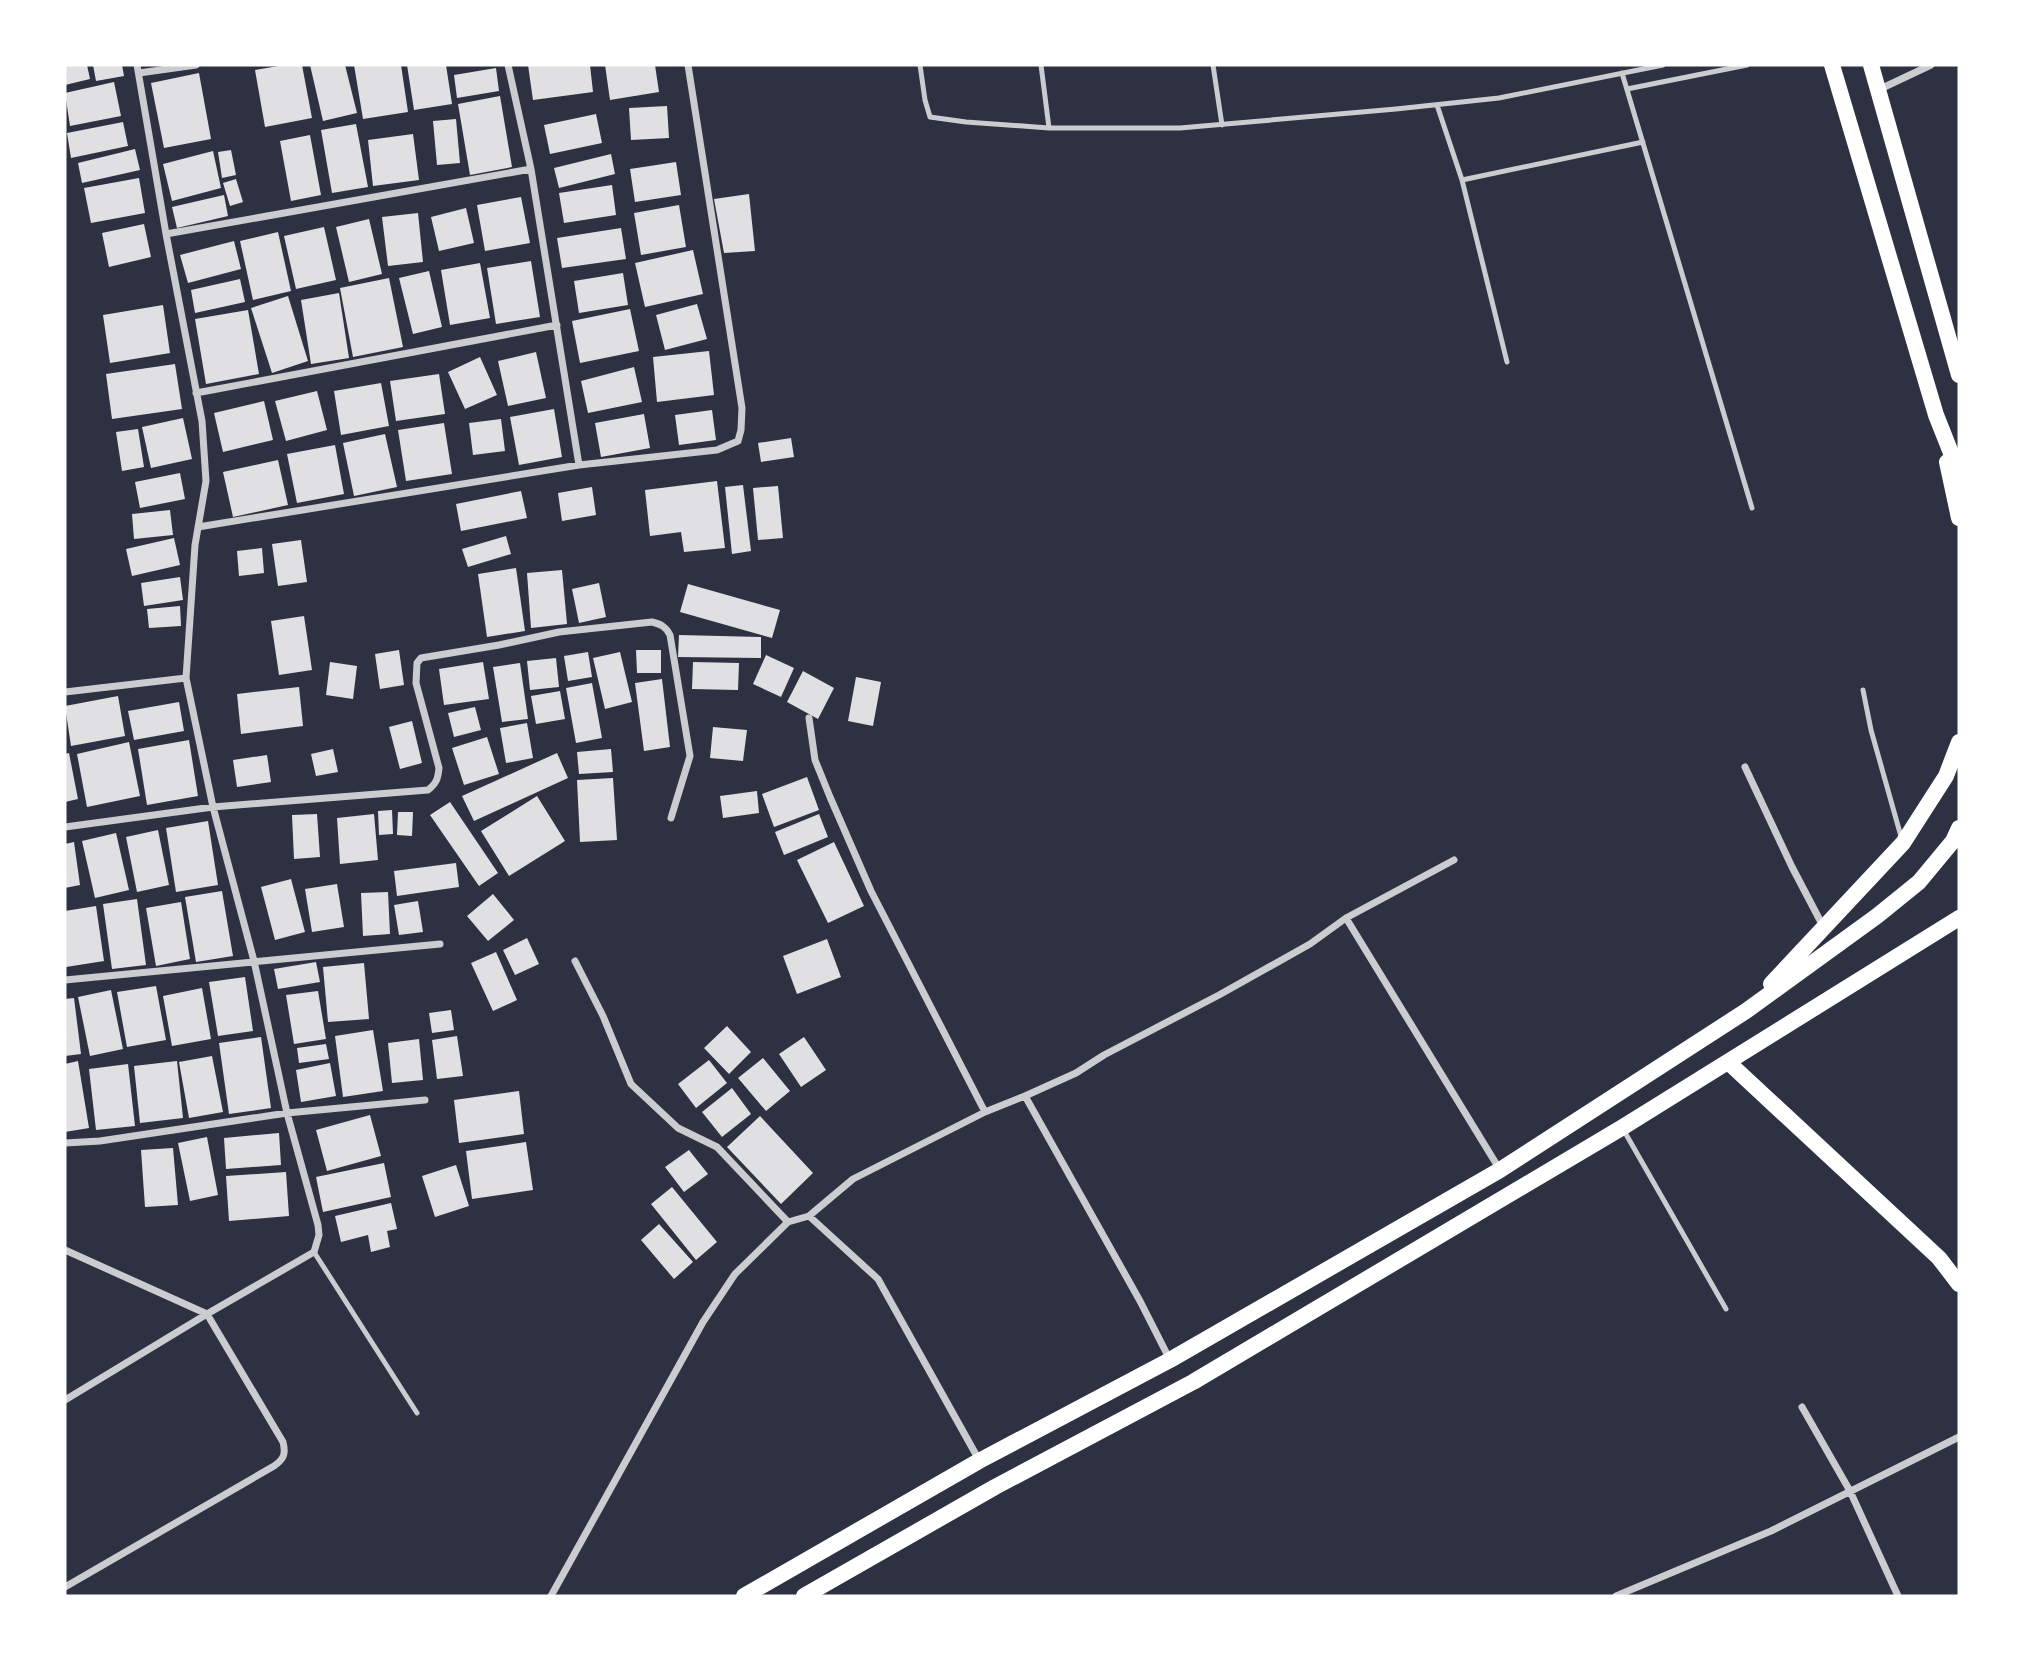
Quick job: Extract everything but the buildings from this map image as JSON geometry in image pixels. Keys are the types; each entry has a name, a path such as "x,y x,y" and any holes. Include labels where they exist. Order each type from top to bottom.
{"highway":[{"path":"1832,65 1936,415 1959,518"},
{"path":"1871,65 1959,375"},
{"path":"1936,415 1959,473"},
{"path":"1746,1012 1903,843 1946,776 1959,742"},
{"path":"746,1595 979,1461 1170,1360 1500,1170 1746,1012 1877,916 1919,882 1953,841 1959,828"},
{"path":"804,1596 995,1487 1193,1382 1623,1128 1959,918"},
{"path":"1728,1062 1939,1258 1959,1284"}],"street":[{"path":"65,1400 314,1252 319,1235 287,1113 254,961 213,807 186,678 195,545 206,481 205,446 138,69 196,65"},
{"path":"508,65 531,169 579,464"},
{"path":"198,527 579,464 717,450 738,441 742,408 688,65"},
{"path":"1877,90 1931,65"},
{"path":"166,234 531,169"},
{"path":"197,393 557,325"},
{"path":"65,827 213,807 428,790 438,779 439,768 416,683 417,663 421,658 499,646 559,632 645,623 660,624 670,635 690,756 671,818"},
{"path":"65,692 186,678"},
{"path":"809,718 815,760 861,868 985,1112"},
{"path":"1745,767 1824,929"},
{"path":"551,1596 703,1322 735,1274 788,1222 809,1216 853,1179 985,1112 1076,1073 1104,1055 1310,944 1346,918 1454,860"},
{"path":"1346,918 1500,1170"},
{"path":"65,979 440,944"},
{"path":"575,961 603,1016 631,1083 678,1128 718,1147 788,1222"},
{"path":"1026,1096 1170,1360"},
{"path":"65,1143 100,1141 287,1113 425,1100"},
{"path":"809,1216 878,1279 979,1461"},
{"path":"65,1250 207,1314 283,1442 285,1452 284,1457 274,1466 65,1587"},
{"path":"1802,1407 1850,1491 1898,1596"},
{"path":"1616,1596 1771,1531 1959,1437"}],"lane":[{"path":"920,65 930,117 1049,128 1180,128 1437,105 1499,98 1663,65"},
{"path":"1041,65 1049,128"},
{"path":"1213,65 1222,125"},
{"path":"1627,89 1747,65"},
{"path":"1622,73 1752,508"},
{"path":"1437,105 1462,180 1507,362"},
{"path":"1462,180 1643,142"},
{"path":"1863,690 1871,730 1903,843"},
{"path":"1623,1128 1726,1309"},
{"path":"314,1252 418,1413"}]}
